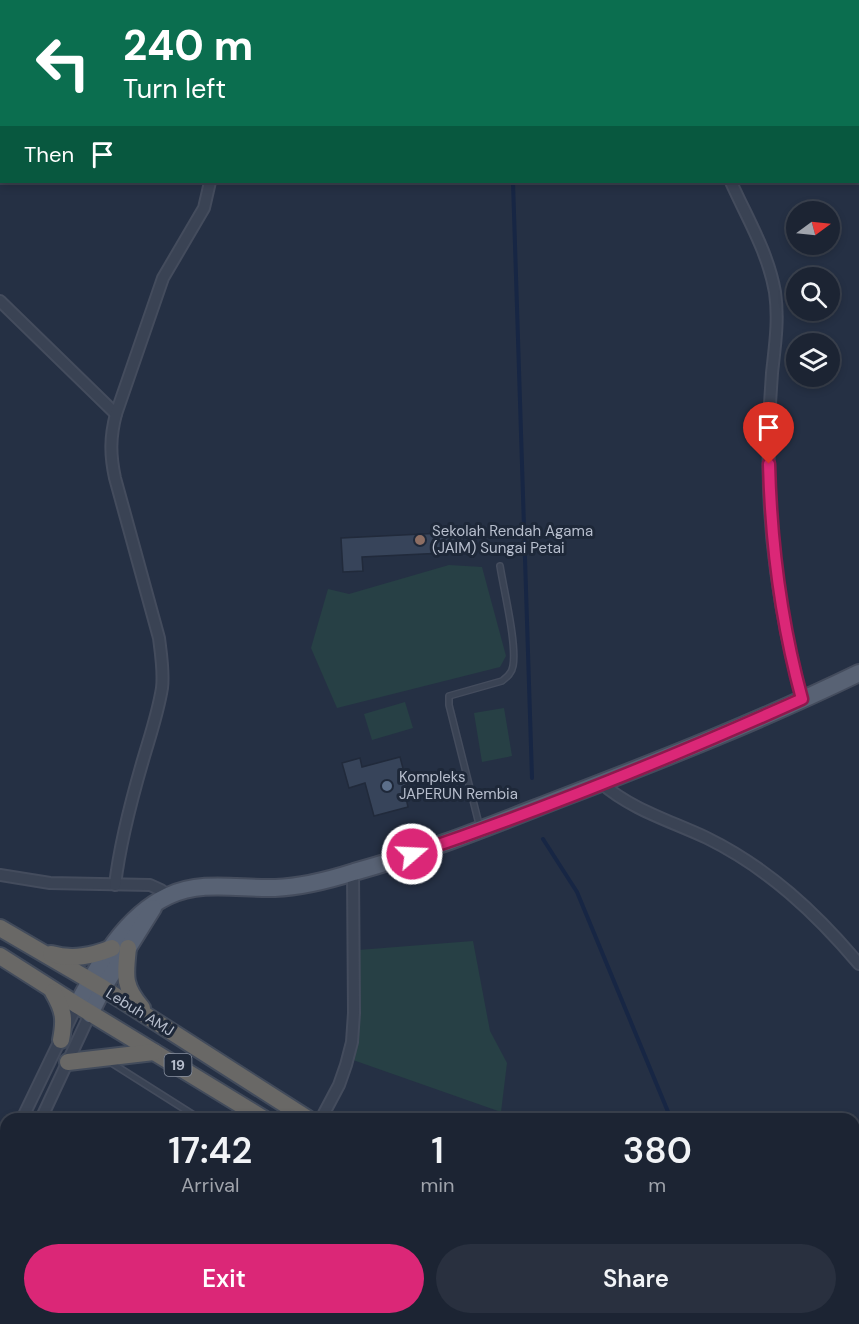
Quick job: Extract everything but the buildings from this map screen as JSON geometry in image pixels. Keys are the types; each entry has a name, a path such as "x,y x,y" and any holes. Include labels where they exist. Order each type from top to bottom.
{"highway":[{"name":"Lebuh AMJ","path":"0,928 160,1024 299,1113"},
{"path":"38,951 72,958 120,948 130,992 141,1008 160,1024"},
{"name":"Lebuh AMJ","path":"0,956 254,1113"},
{"path":"48,987 62,1008 64,1025 60,1040"},
{"path":"68,1062 154,1052"}],"main road":[{"path":"83,1009 120,948 134,918 161,900 190,889 217,886 278,888 353,873 480,830 601,783 711,739 859,673"}],"street":[{"path":"115,885 118,854 124,828 157,713 162,686 159,638 115,478 110,456 111,434 163,278 204,208 210,183"},
{"path":"731,183 764,249 774,289 778,330 772,373 768,444 770,503 782,614 802,699"},
{"path":"0,301 116,414"},
{"path":"601,783 626,802 708,839 758,868 820,920 859,964"},
{"path":"324,1113 339,1085 351,1042 354,1013 353,873"},
{"path":"0,875 50,883 150,885 161,890 161,900"},
{"path":"25,1113 60,1040 83,1009"},
{"path":"43,1113 68,1062 83,1009"}],"lane":[{"path":"480,830 449,705 449,696 502,681 509,676 513,668 514,651 500,566"},
{"path":"103,1058 190,1113"}],"green space":[{"path":"449,565 482,567 506,656 500,667 337,708 311,648 328,589 349,594"},
{"path":"405,702 413,728 372,740 364,714"},
{"path":"504,708 512,756 482,762 474,713"},
{"path":"473,941 490,1031 507,1063 501,1112 353,1060 358,1007 358,950"}],"waterway":[{"path":"513,183 532,778"},
{"path":"543,839 577,892 669,1113"}],"place":[{"name":"Sekolah Rendah Agama (JAIM) Sungai Petai","path":"420,540"},
{"name":"Kompleks JAPERUN Rembia","path":"387,786"}],"route":[{"path":"412,854 601,783 711,739 802,699 782,614 770,503 769,464"}]}
